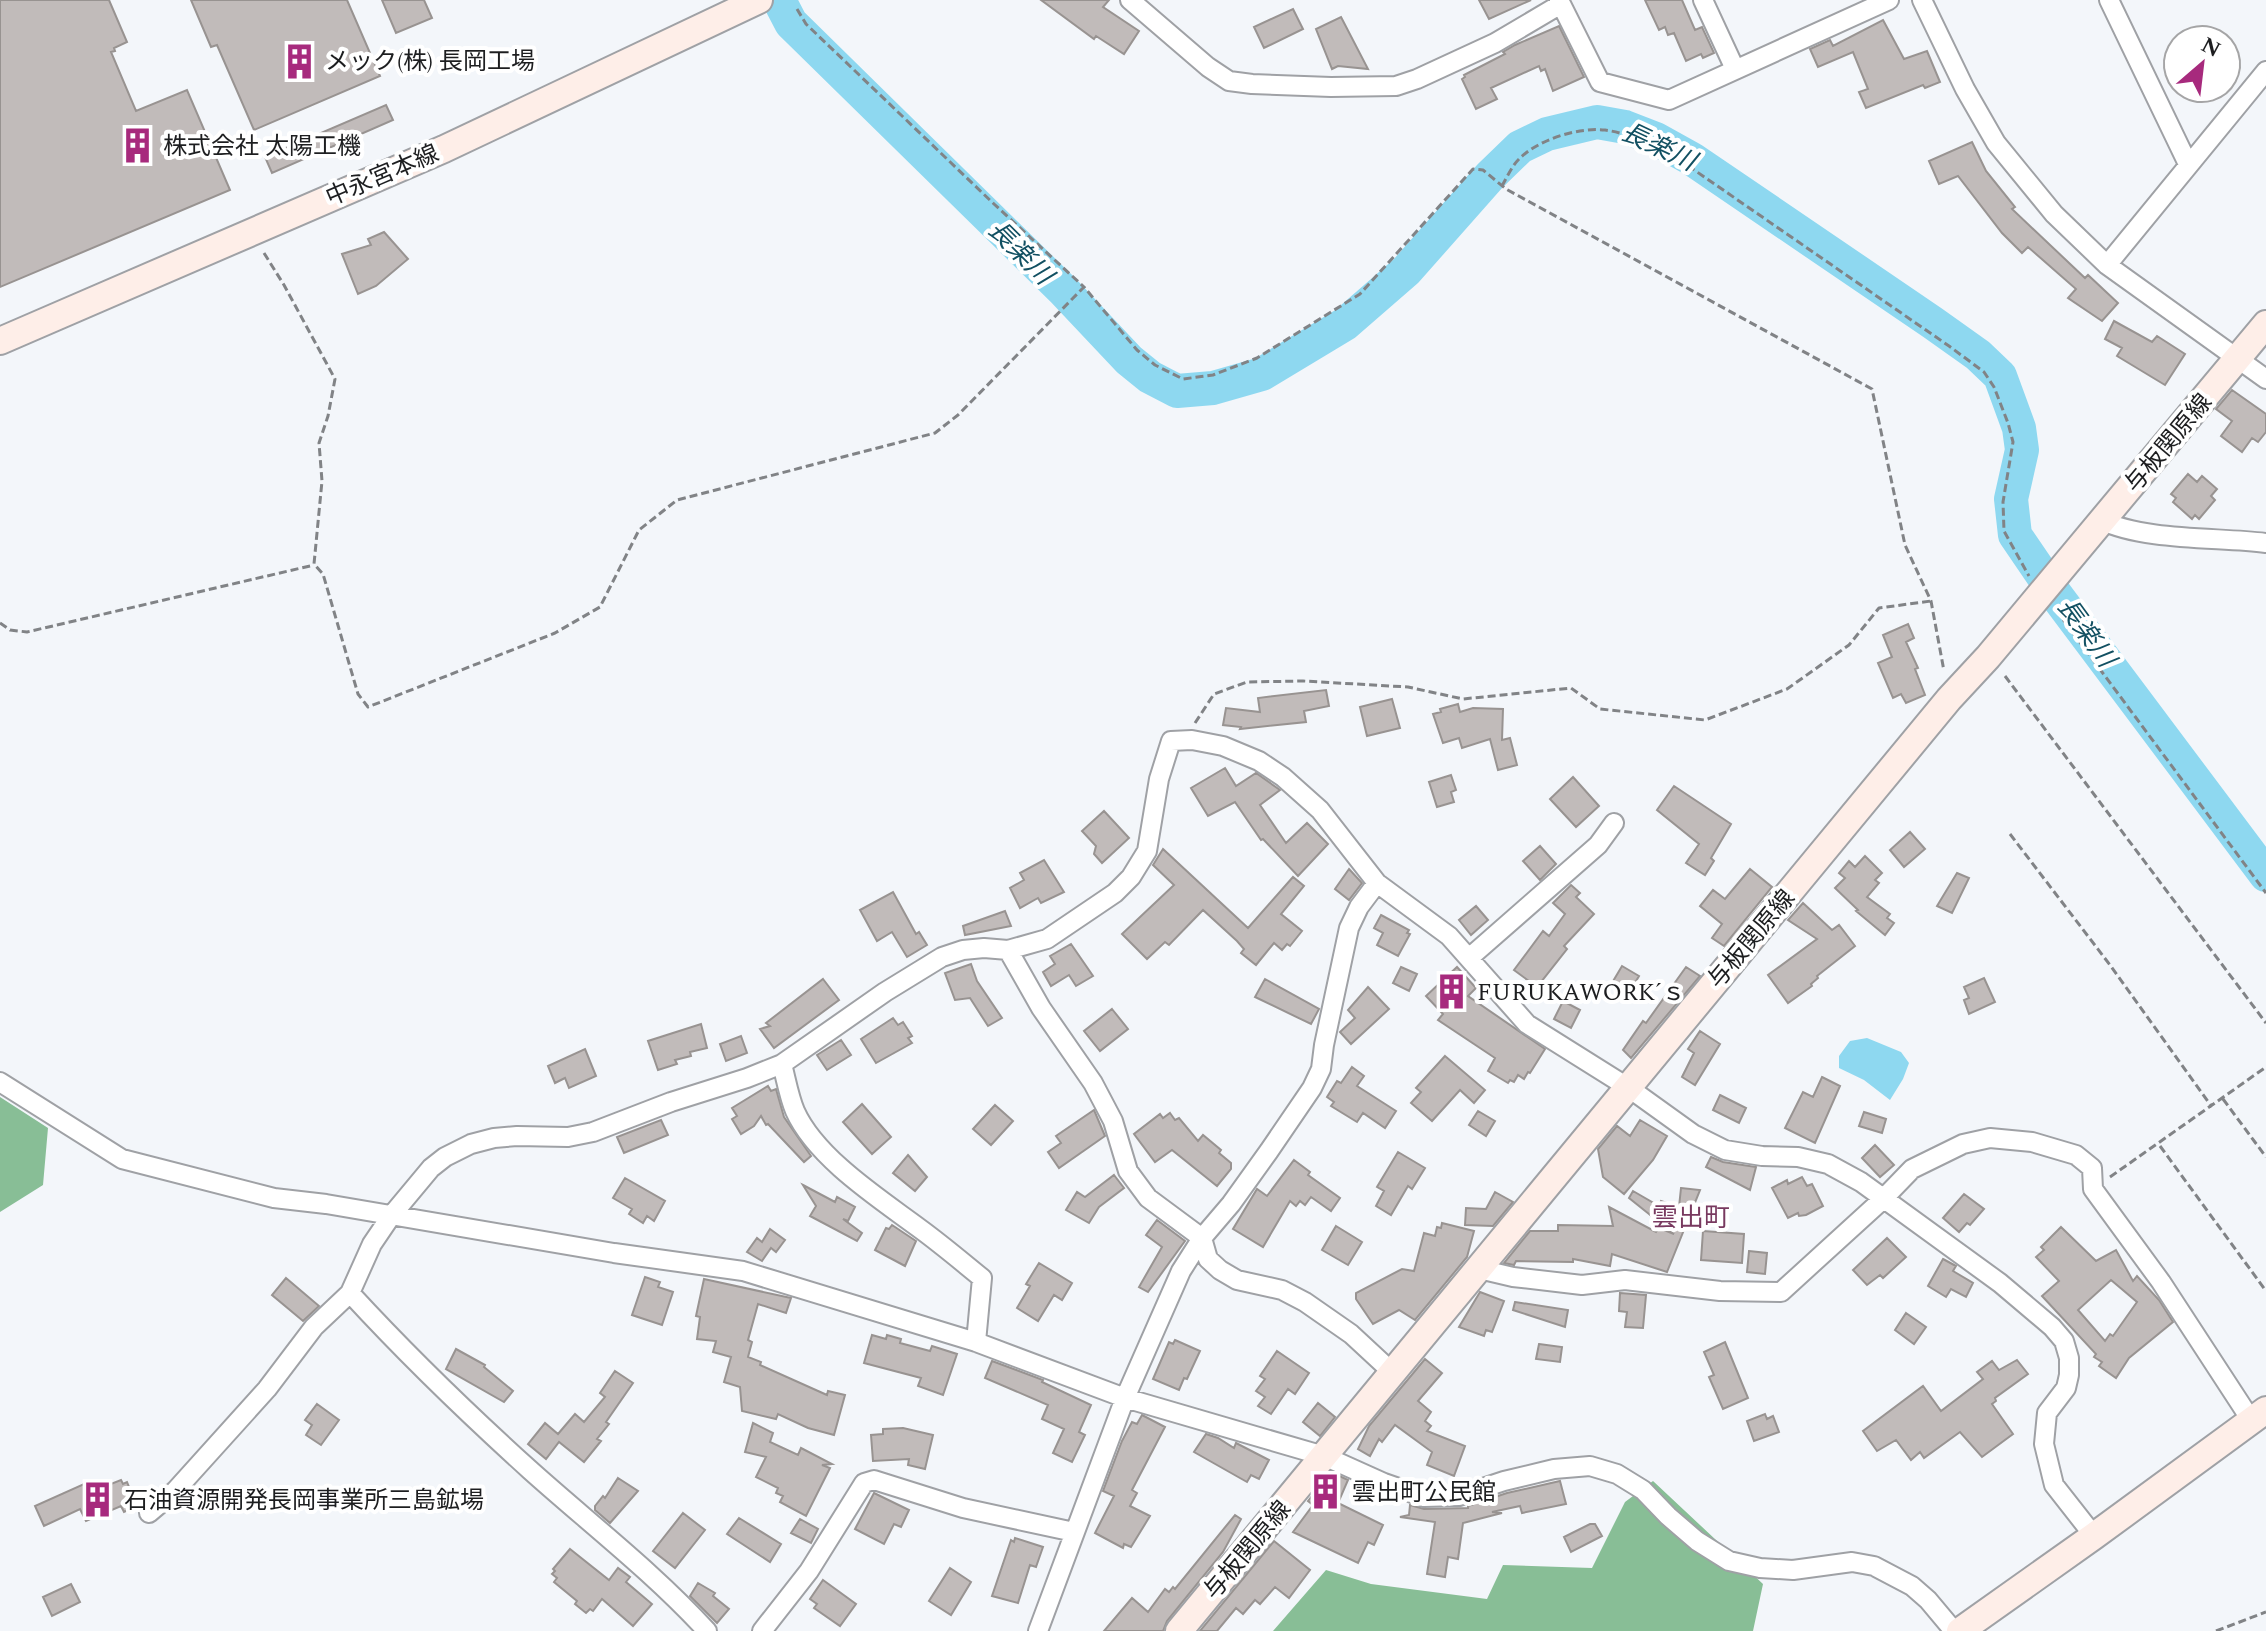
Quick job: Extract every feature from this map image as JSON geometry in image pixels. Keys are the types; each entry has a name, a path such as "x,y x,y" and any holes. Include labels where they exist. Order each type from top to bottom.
{"main road":[{"name":"中永宮本線","path":"0,341 444,149 753,3"},
{"name":"与板関原線","path":"1179,1631 1949,699 1988,657 2266,324"},
{"path":"1960,1631 2259,1415"}],"street":[{"path":"1703,0 1735,69"},
{"path":"1140,3 1208,67 1229,81 1357,87 1396,86 1417,79 1495,43 1560,2 1600,82 1669,100 1889,0"},
{"path":"1922,0 1965,89 1996,143 2054,214 2107,265 2266,379"},
{"path":"2109,0 2188,164"},
{"path":"2107,265 2266,71"},
{"path":"2101,520 2116,528 2151,533 2266,543"},
{"path":"149,1513 185,1480 267,1389 314,1327 350,1293 372,1244 391,1216 431,1168 445,1157 471,1144 517,1136 568,1137 593,1132 782,1064 885,992 942,957 963,950 1008,950 1047,939 1115,893 1131,877 1147,851 1159,779 1171,741 1192,740 1223,746 1259,761 1283,777 1320,810 1377,883 1449,936 1527,1024 1629,1088 1693,1134 1725,1150 1762,1156 1798,1157 1828,1164 1861,1182 2000,1283 2052,1327 2064,1341 2069,1358 2069,1375 2066,1388 2047,1413 2044,1444 2054,1485 2094,1536"},
{"path":"1469,958 1598,845 1614,823"},
{"path":"1038,1631 1125,1398 1181,1271 1312,1088 1321,1069 1349,928 1359,907 1377,883"},
{"path":"1008,950 1041,1008 1093,1083 1113,1121 1128,1171 1148,1198 1202,1238 1208,1259 1220,1270 1237,1280 1282,1290 1305,1302 1351,1334 1392,1372"},
{"path":"782,1064 795,1111 805,1129 872,1195 982,1278 976,1342"},
{"path":"0,1082 122,1159 274,1198 743,1271 976,1342 1125,1398 1324,1456 1424,1497 1459,1496 1529,1475 1590,1466 1617,1474 1643,1490 1677,1525 1729,1561 1760,1568 1793,1570 1852,1562 1874,1566 1912,1586 1937,1609 1954,1631"},
{"path":"1479,1269 1513,1277 1582,1285 1625,1280 1720,1291 1781,1292 1912,1169 1963,1144 1990,1138 2032,1142 2076,1155 2092,1168 2093,1189 2259,1415"},
{"path":"350,1293 409,1357 707,1631"},
{"path":"762,1631 809,1571 864,1483 874,1480 963,1508 1074,1532"}],"path":[{"path":"797,9 806,24 1084,287 1137,350 1155,365 1183,379 1213,375 1257,358 1360,294 1473,169 1483,170 1502,186 1872,389 1905,545 1931,601 1949,699"},
{"path":"1502,186 1517,160 1551,140 1574,132 1603,129 1628,136 1674,156 1905,314 1984,372 1994,387 2013,442 2003,502 2004,531 2042,590 2266,893"},
{"path":"250,232 284,285 335,379 319,443 322,481 314,564 323,574 358,694 368,707 555,633 600,607 639,530 677,500 935,433 958,415 1084,287"},
{"path":"0,623 10,630 27,632 314,564"},
{"path":"1192,740 1195,723 1214,694 1247,682 1303,681 1408,687 1463,699 1571,688 1600,709 1705,720 1787,689 1849,645 1879,608 1931,601"},
{"path":"2005,676 2266,1023"},
{"path":"2010,834 2110,965 2212,1107"},
{"path":"2093,1189 2266,1067"},
{"path":"2223,1099 2266,1157"},
{"path":"2159,1144 2266,1291"},
{"path":"2216,1631 2266,1612"}],"green space":[{"path":"0,1097 48,1128 43,1185 0,1212"},
{"path":"1653,1481 1763,1584 1753,1631 1273,1631 1326,1570 1371,1584 1487,1599 1503,1565 1592,1568 1625,1502"}],"water":[{"path":"1867,1038 1901,1052 1909,1063 1890,1100 1864,1080 1839,1068 1839,1056 1850,1041"}],"building":[{"name":"株式会社 太陽工機","path":"0,0 109,0 127,42 111,52 136,111 187,90 230,190 0,287"},
{"name":"メック(株) 長岡工場","path":"191,0 347,0 380,76 254,130 217,45 211,47"},
{"name":"メック(株) 長岡工場","path":"382,0 424,0 432,18 396,33"},
{"path":"1041,0 1109,0 1103,7 1139,31 1124,54 1096,36 1094,39"},
{"path":"1479,0 1531,0 1489,19"},
{"path":"1645,0 1682,0 1695,30 1702,27 1714,53 1703,58 1701,54 1686,61 1674,33 1668,35 1665,27 1659,30"},
{"path":"1293,9 1303,29 1264,48 1254,27"},
{"path":"1341,17 1368,69 1338,66 1332,69 1316,29"},
{"path":"1883,20 1904,59 1927,51 1940,82 1925,88 1923,85 1866,108 1859,92 1868,89 1853,52 1818,67 1810,49 1830,40 1833,46"},
{"path":"1559,26 1584,77 1553,91 1545,69 1541,71 1539,66 1491,88 1497,99 1476,109 1462,79 1464,75 1505,54 1503,52 1515,45"},
{"path":"386,105 393,120 272,173 265,157"},
{"path":"1972,142 1986,171 2015,207 2012,209 2085,278 2088,275 2118,303 2102,321 2068,298 2076,289 2028,247 2022,253 2002,233 1958,176 1939,184 1929,161"},
{"path":"384,232 408,259 376,286 358,294 342,254 371,245 368,239"},
{"path":"2114,321 2152,342 2157,336 2185,354 2165,385 2117,356 2122,348 2105,339"},
{"path":"2232,390 2266,414 2266,432 2258,442 2252,438 2242,452 2221,436 2232,421 2216,409"},
{"path":"2188,474 2197,482 2202,476 2217,489 2211,496 2215,500 2199,519 2195,515 2192,519 2173,502 2176,498 2171,494"},
{"path":"1908,624 1914,638 1906,642 1918,668 1915,669 1925,695 1906,703 1901,694 1893,698 1878,663 1892,657 1883,635"},
{"path":"1326,690 1329,706 1304,711 1306,722 1240,729 1223,725 1226,708 1260,712 1258,698"},
{"path":"1392,699 1400,728 1367,736 1360,707"},
{"path":"1458,704 1460,712 1473,708 1503,709 1502,740 1510,738 1517,765 1498,770 1490,739 1462,748 1459,738 1443,743 1433,714"},
{"path":"1225,768 1236,786 1256,773 1280,790 1260,805 1286,843 1307,823 1328,844 1298,876 1261,840 1235,802 1208,816 1191,788"},
{"path":"1451,775 1456,790 1451,792 1454,802 1437,807 1429,782"},
{"path":"1573,777 1599,806 1576,827 1550,799"},
{"path":"1674,786 1731,824 1705,875 1686,863 1699,844 1657,810"},
{"path":"1104,811 1129,838 1102,863 1094,854 1096,846 1082,831"},
{"path":"1910,832 1925,849 1904,867 1890,850"},
{"path":"1540,846 1556,864 1540,880 1523,861"},
{"path":"1163,849 1248,928 1293,877 1304,886 1281,914 1302,931 1290,946 1287,944 1282,950 1274,943 1256,965 1241,953 1244,949 1237,941 1203,910 1169,945 1165,942 1147,959 1122,934 1174,885 1153,865"},
{"path":"1865,856 1882,873 1875,880 1879,883 1867,897 1890,914 1887,918 1894,923 1885,935 1835,888 1845,878 1839,873 1849,861 1855,867"},
{"path":"1044,860 1064,892 1041,903 1038,898 1020,908 1010,888 1024,880 1020,873"},
{"path":"1349,869 1362,883 1349,900 1335,889"},
{"path":"1750,869 1772,887 1724,946 1712,938 1722,924 1700,906 1713,890 1725,899"},
{"path":"1957,873 1969,878 1952,913 1937,906"},
{"path":"1571,885 1580,893 1576,897 1594,914 1564,946 1567,949 1537,987 1514,970 1543,931 1549,936 1565,914 1553,903"},
{"path":"893,892 916,934 919,932 927,945 907,957 892,932 877,941 860,910"},
{"path":"1803,903 1832,930 1839,925 1855,946 1817,976 1812,986 1788,1003 1768,975 1817,939 1788,920"},
{"path":"1476,906 1488,920 1471,935 1459,920"},
{"path":"1005,911 1011,926 965,935 963,926"},
{"path":"1381,915 1409,930 1407,933 1410,934 1398,956 1377,945 1383,933 1374,928"},
{"path":"1071,944 1093,976 1076,986 1069,975 1051,986 1043,972 1055,964 1050,956"},
{"path":"971,964 977,981 1002,1018 988,1026 970,998 955,1000 945,973"},
{"path":"1622,966 1639,976 1629,993 1612,983"},
{"path":"1401,967 1417,974 1409,991 1393,983"},
{"path":"1457,967 1476,988 1468,996 1545,1049 1524,1079 1518,1075 1514,1082 1510,1080 1508,1083 1488,1071 1495,1058 1438,1020 1443,1014 1426,996"},
{"path":"1686,967 1700,976 1631,1058 1623,1050"},
{"path":"1984,978 1995,1002 1969,1014 1964,1000 1969,998 1964,987"},
{"path":"823,979 839,1000 774,1048 760,1029 770,1026 766,1023"},
{"path":"1265,979 1319,1009 1311,1024 1255,997"},
{"path":"1368,987 1389,1009 1351,1044 1340,1032 1355,1018 1348,1010"},
{"path":"1563,1001 1580,1010 1571,1028 1554,1019"},
{"path":"1112,1009 1128,1029 1100,1051 1084,1031"},
{"path":"893,1018 898,1025 903,1022 912,1036 908,1038 912,1043 876,1063 861,1039"},
{"path":"701,1024 707,1048 690,1052 691,1056 675,1060 677,1064 658,1070 648,1041"},
{"path":"1700,1031 1720,1044 1695,1085 1682,1077 1694,1053 1688,1049"},
{"path":"741,1036 747,1053 726,1061 720,1044"},
{"path":"841,1040 851,1055 827,1070 817,1055"},
{"path":"585,1049 596,1076 569,1088 565,1078 555,1083 548,1066"},
{"path":"1445,1056 1485,1090 1474,1103 1460,1090 1432,1121 1411,1103 1421,1092 1416,1088"},
{"path":"1352,1067 1364,1076 1357,1086 1396,1111 1385,1128 1363,1113 1357,1122 1331,1106 1334,1102 1327,1097 1337,1081 1341,1083"},
{"path":"1822,1077 1840,1086 1815,1143 1785,1128 1803,1092 1813,1097"},
{"path":"768,1086 771,1091 776,1089 784,1117 811,1156 804,1162 766,1125 761,1116 754,1126 741,1134 732,1119 737,1116 732,1108"},
{"path":"1720,1095 1746,1108 1739,1123 1713,1110"},
{"path":"862,1104 891,1137 872,1154 843,1122"},
{"path":"995,1105 1013,1121 991,1145 973,1129"},
{"path":"1094,1110 1105,1136 1059,1168 1048,1152 1061,1143 1056,1136"},
{"path":"1478,1111 1495,1121 1486,1136 1469,1125"},
{"path":"1864,1112 1886,1119 1882,1133 1859,1126"},
{"path":"1170,1113 1175,1120 1179,1118 1198,1141 1203,1135 1231,1163 1231,1169 1217,1186 1172,1150 1155,1162 1134,1134 1160,1114 1163,1118"},
{"path":"661,1120 668,1135 624,1153 617,1137"},
{"path":"1640,1120 1667,1136 1653,1160 1624,1194 1603,1177 1598,1149 1617,1126 1630,1136"},
{"path":"1875,1145 1894,1165 1880,1177 1862,1158"},
{"path":"1398,1152 1425,1168 1412,1189 1408,1186 1391,1215 1376,1206 1384,1191 1377,1187"},
{"path":"908,1155 927,1177 915,1191 893,1173"},
{"path":"1711,1157 1756,1167 1750,1190 1706,1167"},
{"path":"1294,1160 1310,1172 1308,1175 1340,1198 1331,1211 1311,1197 1305,1205 1300,1201 1296,1206 1290,1201 1263,1247 1233,1229 1257,1189 1267,1196"},
{"path":"1114,1175 1124,1188 1099,1207 1089,1223 1066,1210 1077,1192 1085,1197"},
{"path":"1802,1177 1807,1186 1812,1184 1823,1206 1806,1215 1799,1216 1798,1213 1788,1218 1772,1188"},
{"path":"625,1178 665,1201 654,1221 647,1216 643,1223 629,1214 632,1209 613,1198"},
{"path":"803,1185 835,1202 837,1197 855,1207 848,1221 843,1219 862,1233 857,1241 810,1216 816,1206"},
{"path":"1681,1188 1700,1190 1667,1272 1612,1254 1610,1266 1573,1259 1573,1262 1504,1263 1530,1231 1558,1231 1558,1225 1613,1226 1609,1207 1656,1232 1659,1228 1674,1234 1629,1198 1633,1191 1659,1206 1661,1201 1679,1207"},
{"path":"1495,1192 1513,1202 1493,1226 1465,1225 1466,1208 1486,1209"},
{"path":"1964,1194 1984,1209 1959,1232 1943,1218"},
{"path":"1157,1220 1185,1241 1148,1292 1139,1287 1162,1247 1146,1235"},
{"path":"1442,1223 1474,1231 1467,1257 1415,1320 1399,1310 1373,1324 1356,1299 1356,1293 1402,1269 1414,1271 1424,1233 1435,1236 1437,1227 1441,1228"},
{"path":"892,1225 916,1241 905,1266 875,1250 886,1228"},
{"path":"1336,1226 1362,1242 1348,1265 1322,1250"},
{"path":"2061,1227 2096,1261 2116,1250 2133,1281 2137,1276 2159,1300 2173,1322 2129,1358 2116,1378 2099,1366 2102,1362 2094,1357 2096,1354 2042,1296 2059,1281 2036,1257 2044,1250 2041,1247","holes":["2111,1280 2137,1302 2113,1336 2110,1334 2105,1341 2078,1310"]},
{"path":"770,1229 785,1240 776,1252 771,1248 762,1261 747,1252 757,1238 762,1242"},
{"path":"1703,1231 1744,1234 1742,1263 1701,1260"},
{"path":"1887,1238 1906,1257 1883,1278 1880,1275 1867,1285 1853,1270"},
{"path":"1749,1251 1767,1253 1765,1274 1747,1272"},
{"path":"1943,1259 1956,1266 1953,1271 1973,1283 1966,1297 1951,1289 1946,1297 1928,1286"},
{"path":"1039,1263 1072,1283 1062,1300 1054,1295 1038,1321 1017,1308 1030,1286 1026,1284"},
{"path":"645,1277 660,1282 658,1287 673,1292 662,1325 632,1315"},
{"path":"286,1278 319,1306 303,1321 272,1295"},
{"path":"704,1279 791,1298 786,1313 758,1304 748,1340 752,1342 748,1357 827,1395 828,1391 845,1395 834,1435 808,1428 778,1414 776,1419 742,1411 740,1387 724,1382 731,1357 713,1352 716,1341 697,1339 700,1317 696,1316"},
{"path":"1480,1292 1504,1301 1492,1332 1486,1330 1484,1336 1459,1327"},
{"path":"1620,1293 1646,1295 1643,1328 1625,1327 1627,1312 1619,1311"},
{"path":"1515,1302 1568,1310 1565,1327 1513,1310"},
{"path":"1906,1313 1926,1327 1914,1344 1895,1330"},
{"path":"872,1335 886,1339 887,1335 901,1339 900,1343 930,1351 932,1346 957,1354 943,1395 918,1386 921,1378 864,1363"},
{"path":"1175,1340 1200,1351 1179,1390 1153,1379 1169,1342 1173,1344"},
{"path":"1725,1342 1748,1398 1723,1409 1709,1377 1714,1375 1704,1352"},
{"path":"1539,1344 1562,1347 1560,1362 1536,1359"},
{"path":"456,1349 485,1365 513,1391 504,1402 446,1369"},
{"path":"1277,1351 1309,1373 1295,1394 1288,1389 1271,1414 1258,1406 1265,1397 1256,1391 1265,1379 1260,1376"},
{"path":"1425,1359 1442,1373 1418,1401 1431,1412 1425,1421 1431,1426 1427,1431 1465,1446 1454,1476 1427,1465 1432,1452 1395,1425 1382,1442 1379,1439 1370,1456 1358,1449 1369,1426"},
{"path":"2017,1360 2028,1374 1995,1398 1992,1404 2013,1434 1982,1457 1960,1432 1924,1458 1920,1452 1911,1460 1896,1440 1877,1451 1863,1431 1923,1386 1941,1411 1983,1379 1977,1372 1992,1361 1999,1370"},
{"path":"992,1361 1043,1380 1091,1405 1079,1432 1085,1435 1072,1462 1053,1453 1064,1429 1042,1419 1048,1405 985,1378"},
{"path":"615,1371 633,1383 606,1422 609,1424 597,1439 601,1441 584,1462 559,1442 546,1459 528,1444 545,1423 558,1434 575,1414 584,1422 605,1397 600,1393"},
{"path":"1318,1403 1335,1417 1320,1436 1303,1422"},
{"path":"317,1404 339,1420 321,1445 306,1435 312,1425 305,1420"},
{"path":"1765,1414 1767,1419 1773,1416 1779,1432 1754,1441 1747,1421"},
{"path":"1142,1415 1165,1427 1132,1490 1137,1493 1130,1506 1150,1516 1131,1547 1124,1544 1123,1548 1095,1533 1114,1496 1103,1491 1122,1441 1132,1422 1137,1424"},
{"path":"753,1423 773,1433 770,1442 798,1455 801,1448 832,1464 822,1465 830,1468 806,1516 780,1502 783,1496 776,1493 778,1488 756,1477 766,1457 745,1452"},
{"path":"903,1428 933,1435 925,1469 908,1465 909,1459 873,1461 871,1435 883,1434 883,1429"},
{"path":"1206,1434 1234,1448 1236,1443 1269,1460 1259,1479 1251,1475 1247,1482 1194,1452"},
{"path":"1331,1472 1348,1480 1338,1503 1383,1525 1374,1545 1368,1542 1358,1563 1293,1532 1313,1505 1308,1501"},
{"path":"618,1478 638,1491 610,1523 595,1510 595,1506 603,1496 605,1498"},
{"path":"121,1480 123,1484 127,1482 137,1506 124,1512 121,1506 86,1521 80,1509 44,1526 35,1506 84,1484 88,1493"},
{"path":"1560,1481 1566,1504 1522,1513 1520,1506 1463,1523 1458,1559 1448,1557 1445,1577 1427,1574 1435,1522 1400,1517 1409,1515 1410,1505 1424,1509 1468,1508 1507,1493"},
{"path":"874,1493 909,1510 901,1527 894,1524 884,1544 855,1529"},
{"path":"683,1513 705,1530 675,1568 653,1551"},
{"path":"1235,1515 1241,1519 1223,1552 1167,1621 1163,1631 1104,1631 1132,1598 1148,1612 1165,1589 1169,1592 1173,1587 1175,1589"},
{"path":"739,1518 781,1544 770,1562 727,1534"},
{"path":"800,1519 818,1529 811,1543 791,1533"},
{"path":"1595,1524 1602,1536 1571,1552 1564,1537"},
{"path":"1015,1538 1043,1547 1036,1567 1030,1565 1018,1603 992,1596 1011,1540 1014,1542"},
{"path":"1274,1541 1310,1570 1289,1598 1275,1587 1260,1604 1255,1600 1243,1614 1236,1608 1217,1631 1200,1631"},
{"path":"570,1549 609,1580 618,1568 630,1577 626,1582 652,1604 633,1626 602,1599 593,1611 590,1609 586,1613 554,1582 557,1578 552,1574 553,1569"},
{"path":"950,1568 971,1582 951,1615 929,1601"},
{"path":"823,1580 856,1604 840,1626 814,1608 817,1604 810,1599"},
{"path":"698,1583 715,1593 713,1596 729,1609 717,1623 690,1596"},
{"path":"71,1584 80,1602 52,1616 43,1597"}],"waterway":[{"name":"長楽川","path":"779,0 791,23 1063,290 1129,360 1150,377 1177,391 1213,388 1262,374 1345,324 1406,271 1490,176 1520,147 1547,134 1597,122 1625,127 1656,139 1692,159 1933,323 1978,355 2000,376 2019,428 2022,450 2011,499 2015,535 2056,595 2266,875"}],"place":[{"name":"メック(株) 長岡工場","path":"299,61"},
{"name":"株式会社 太陽工機","path":"137,146"},
{"name":"FURUKAWORK´ｓ","path":"1451,992"},
{"name":"雲出町公民館","path":"1326,1492"},
{"name":"石油資源開発長岡事業所三島鉱場","path":"98,1500"}],"district":[{"name":"雲出町","path":"1691,1217"}]}
